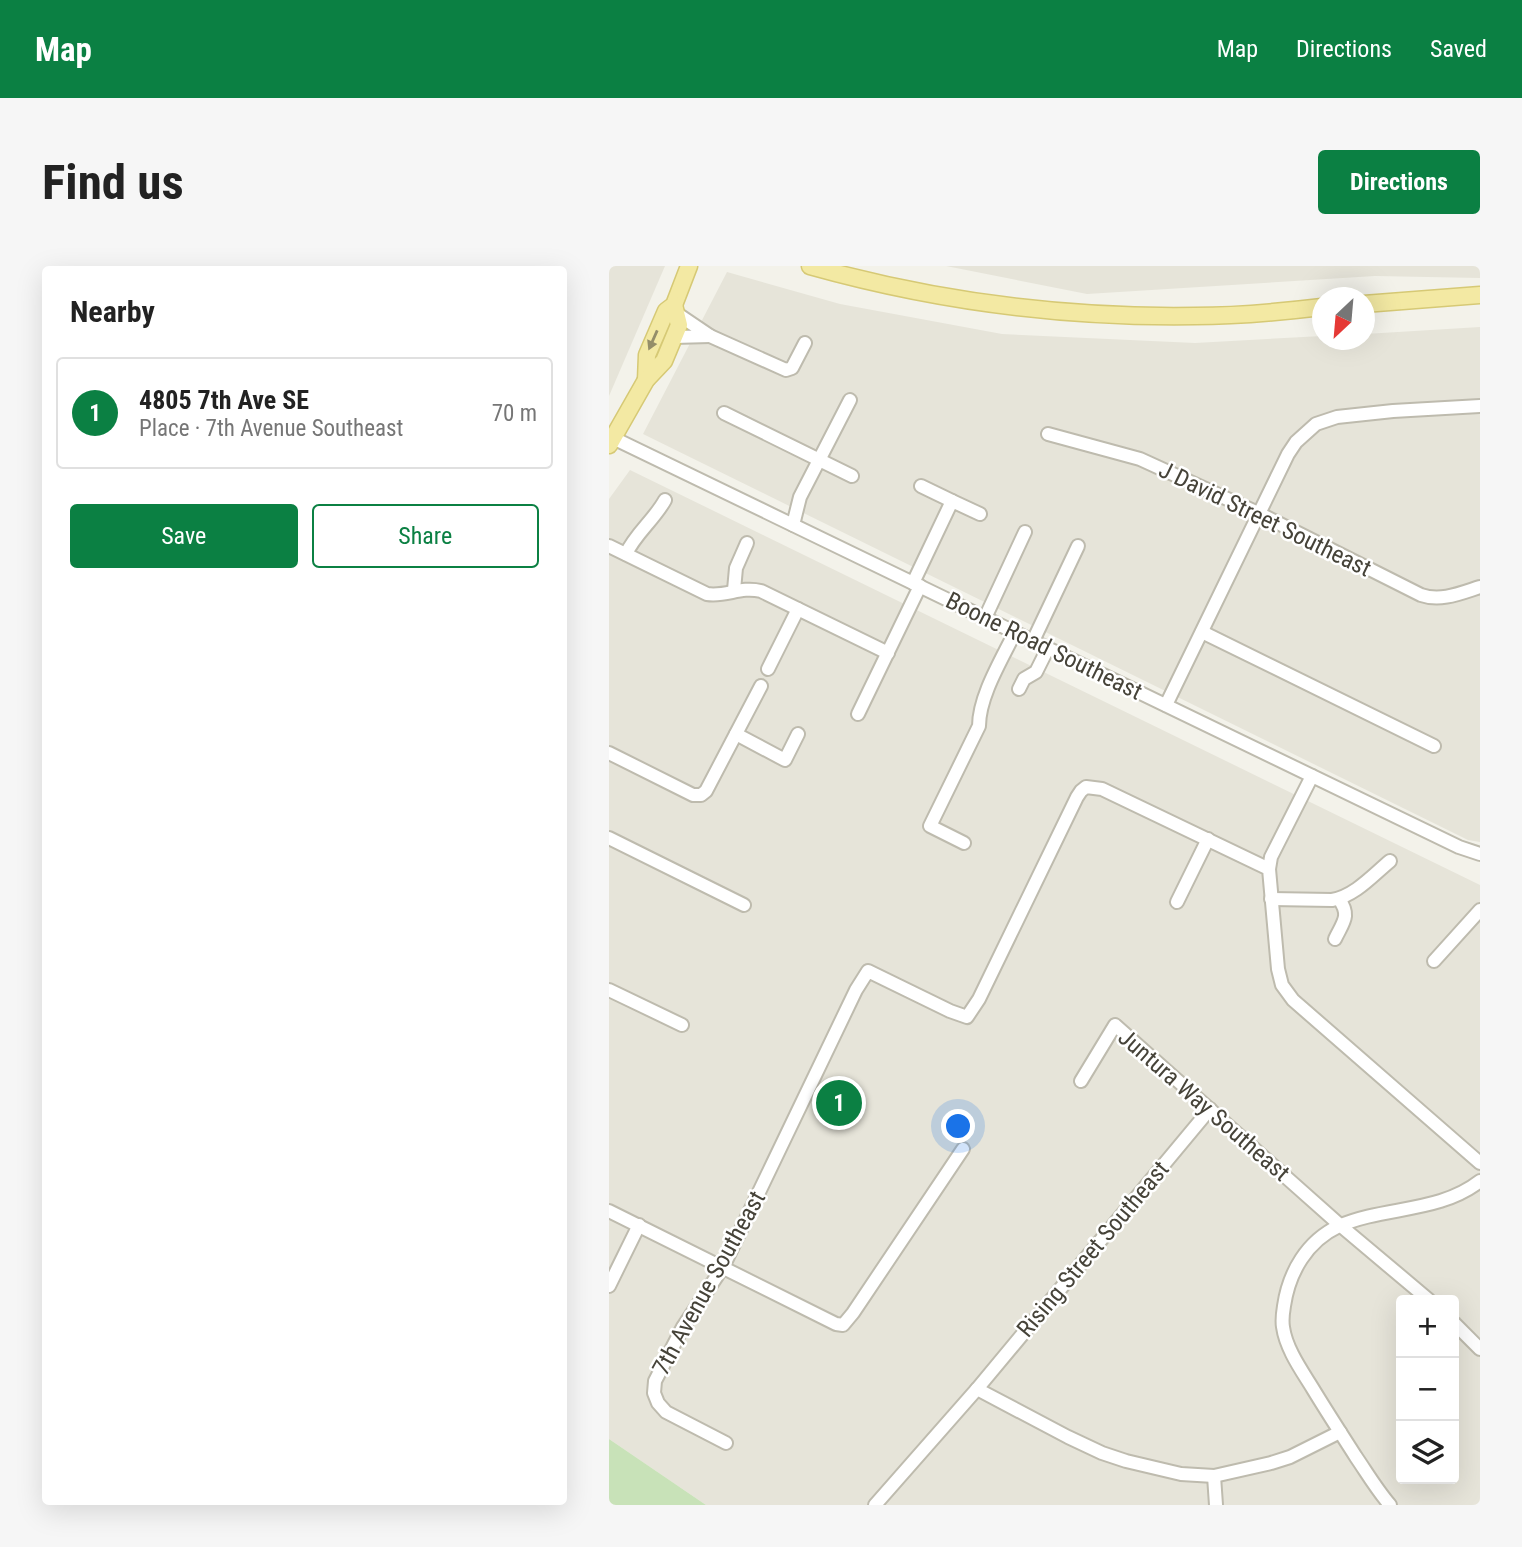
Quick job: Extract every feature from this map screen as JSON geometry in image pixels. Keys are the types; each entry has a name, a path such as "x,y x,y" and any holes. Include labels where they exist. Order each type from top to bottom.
{"main road":[{"path":"610,440 646,380 664,361 679,325 675,309 689,266"},
{"path":"810,266 907,290 1056,310 1195,316 1312,308"},
{"path":"1375,303 1480,295"},
{"path":"646,380 647,355 666,312 675,309"}],"street":[{"path":"675,309 710,336 786,370 792,368 805,343"},
{"path":"674,337 710,336"},
{"path":"793,525 800,497 850,400"},
{"path":"1166,705 1258,513 1296,442 1316,424 1337,417 1480,406"},
{"path":"724,412 852,476"},
{"name":"J David Street Southeast","path":"1048,434 1140,459 1258,513 1420,596 1446,597 1480,587"},
{"name":"Boone Road Southeast","path":"610,440 793,525 1459,847 1480,854"},
{"path":"921,486 980,514"},
{"path":"626,554 630,545 657,514 665,499"},
{"path":"858,715 888,653 952,501"},
{"path":"985,618 1025,532"},
{"path":"734,590 736,568 747,543"},
{"path":"1033,641 1078,546"},
{"path":"609,547 707,594 718,595 746,588 761,591 888,653"},
{"path":"768,669 798,609"},
{"path":"964,843 930,826 979,726 987,690 1016,632"},
{"path":"1202,632 1434,746"},
{"path":"1019,689 1024,679 1036,672 1048,648"},
{"path":"609,753 693,795 701,796 761,686"},
{"path":"736,734 785,760 798,734"},
{"path":"1312,776 1271,857 1269,869 1278,969 1282,985 1293,1000 1480,1163"},
{"name":"7th Avenue Southeast","path":"726,1443 666,1412 654,1393 655,1381 683,1328 723,1267 856,990 868,971 950,1012 967,1017 979,999 1077,797 1086,787 1102,789 1208,839"},
{"path":"609,838 744,905"},
{"path":"1177,902 1208,839 1269,869"},
{"path":"1271,899 1339,899 1390,861"},
{"path":"1335,939 1346,916 1346,908 1339,899"},
{"path":"1434,961 1480,910"},
{"path":"609,990 682,1025"},
{"name":"Juntura Way Southeast","path":"1081,1081 1115,1024 1341,1226 1423,1295"},
{"name":"Rising Street Southeast","path":"875,1505 977,1389 1210,1109"},
{"path":"609,1211 836,1324 843,1325 963,1149"},
{"path":"1390,1505 1297,1363 1283,1327 1286,1290 1301,1258 1323,1234 1364,1217 1432,1204 1469,1190 1480,1181"},
{"path":"609,1286 639,1226"},
{"path":"1459,1328 1480,1349"},
{"path":"977,1389 1068,1437 1126,1461 1181,1474 1214,1476 1271,1464 1340,1432"},
{"path":"1214,1476 1216,1505"}],"shaded area":[{"path":"609,266 665,266 609,396"},
{"path":"946,266 1480,266 1480,278 1375,276 1087,294"},
{"path":"727,272 840,304 1002,334 1195,343 1312,337 1312,350 1375,350 1375,333 1480,327 1480,842 1468,840 643,434"},
{"path":"630,470 1480,885 1480,1505 706,1505 609,1439 609,499"}],"green space":[{"path":"609,1439 706,1505 609,1505"}],"place":[{"name":"4805 7th Ave SE","path":"839,1103"}]}
